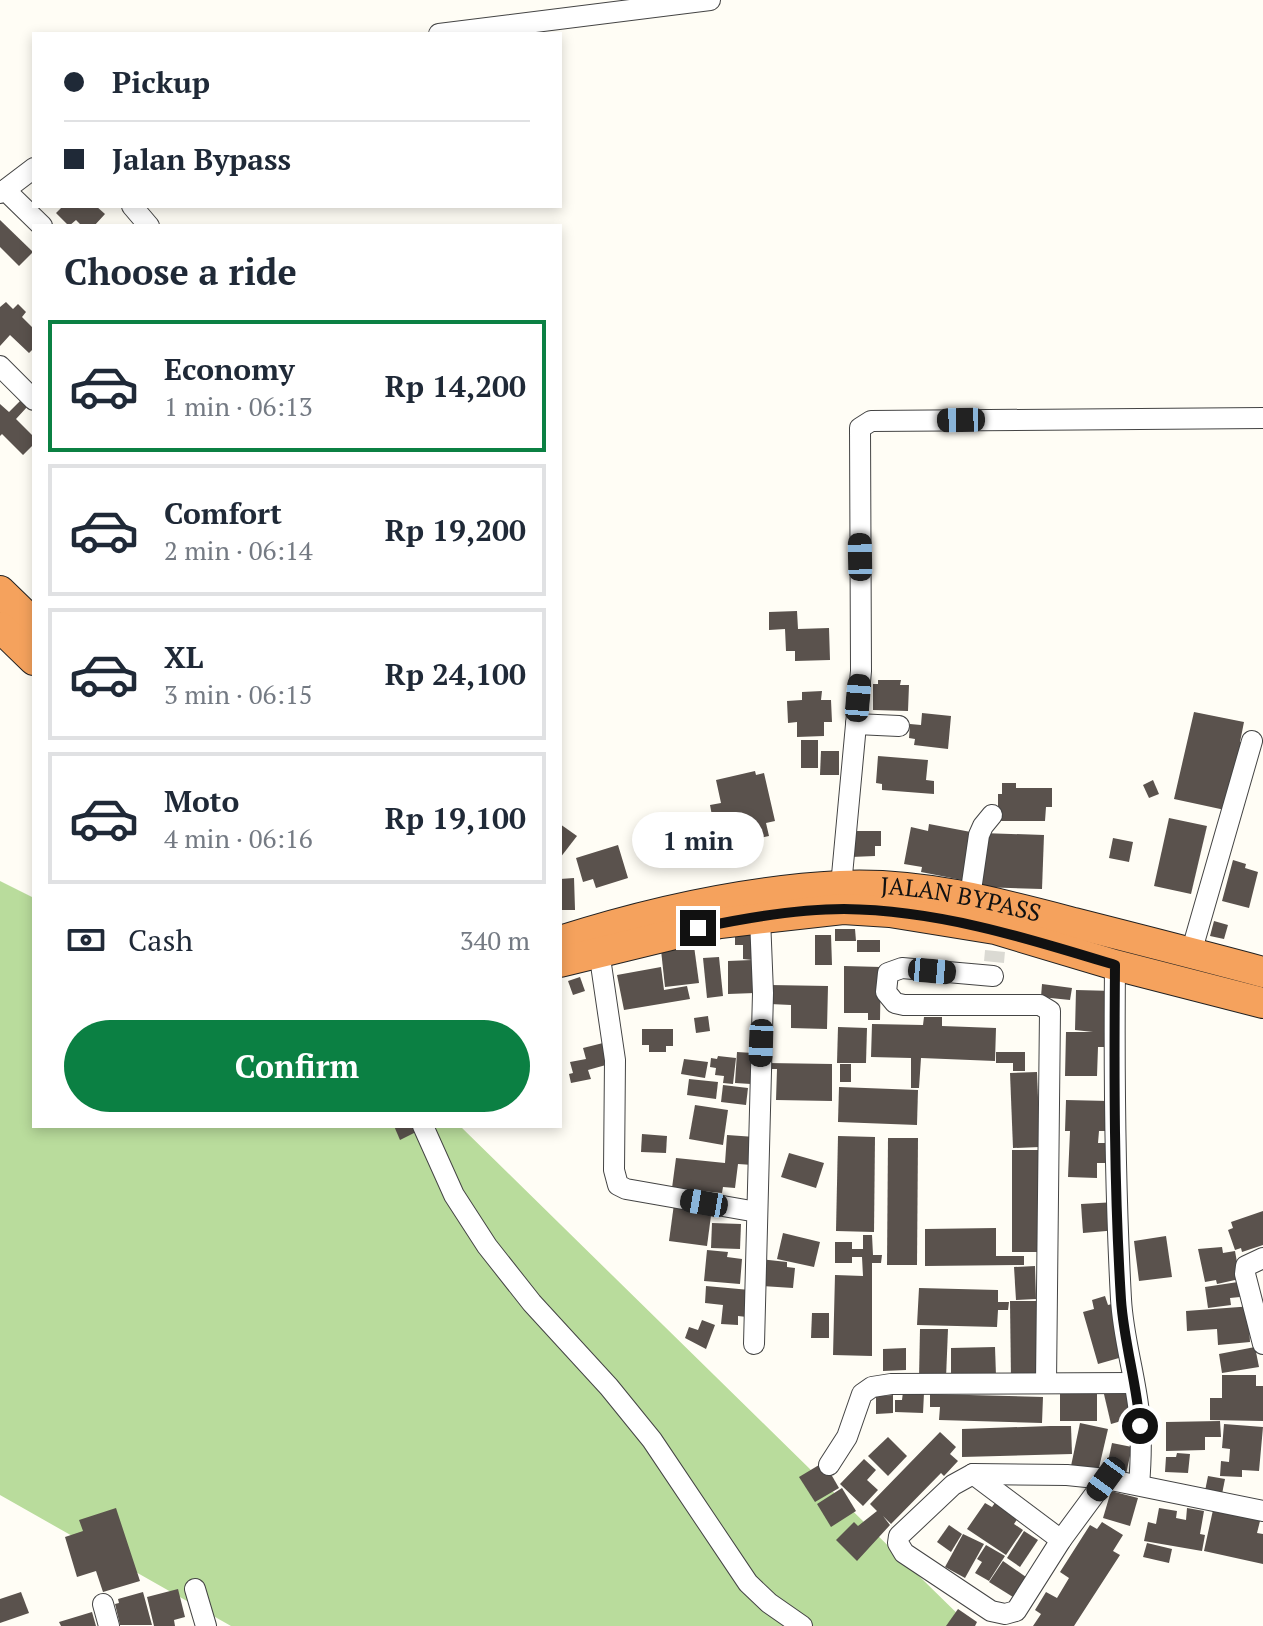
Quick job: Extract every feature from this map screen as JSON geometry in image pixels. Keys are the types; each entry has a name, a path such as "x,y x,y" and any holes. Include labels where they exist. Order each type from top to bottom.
{"highway":[{"path":"0,591 32,622"},
{"path":"0,627 32,658"},
{"name":"JALAN BYPASS","path":"562,940 653,913 751,896 841,886 885,887 991,936 1191,953 1263,972"},
{"name":"JALAN BYPASS","path":"562,961 720,923 843,909 890,912 1263,1003"}],"street":[{"path":"455,32 710,0"},
{"path":"32,170 2,192 40,224"},
{"path":"134,208 147,224"},
{"path":"0,366 32,398"},
{"path":"841,886 862,619 858,434 864,424 871,421 1263,418"},
{"path":"856,724 899,726"},
{"path":"1191,953 1252,741"},
{"path":"990,1004 991,936 979,835 992,815"},
{"path":"754,1344 763,993 760,918"},
{"path":"991,936 894,969 888,973 886,992 895,1003 904,1005 1040,1005 1050,1011 1046,1383"},
{"path":"599,951 615,1060 614,1170 618,1185 626,1189 757,1212"},
{"path":"1115,965 1114,1082 1121,1301 1142,1443 1139,1485"},
{"path":"424,1128 450,1187 487,1246 532,1303 609,1387 652,1440 748,1583 769,1603 802,1626"},
{"path":"1263,1258 1249,1262 1245,1274 1263,1344"},
{"path":"829,1465 847,1437 866,1389 891,1384 1134,1383"},
{"path":"1106,1479 1061,1540 1016,1611 1005,1614 991,1611 904,1553 898,1543 899,1536 953,1485 973,1474 1067,1475 1106,1479 1262,1504"},
{"path":"973,1474 1061,1540"},
{"path":"195,1589 206,1626"},
{"path":"103,1604 109,1626"}],"green space":[{"path":"0,881 32,897 32,1128 462,1128 970,1626 231,1626 0,1495"}],"building":[{"path":"61,208 98,208 105,214 96,224 80,224 76,220 67,224 56,213"},
{"path":"0,220 32,253 19,266 0,247"},
{"path":"6,302 13,309 18,304 26,312 22,317 32,327 32,350 29,353 10,335 0,346 0,307"},
{"path":"20,401 27,407 16,419 32,435 32,446 23,455 2,434 0,436 0,404 9,412"},
{"path":"797,611 798,629 829,628 830,660 795,661 795,651 786,651 785,629 769,630 769,612"},
{"path":"878,680 901,680 900,685 909,685 908,711 873,710 873,684 878,684"},
{"path":"822,691 821,700 831,700 832,722 824,722 824,736 797,737 797,722 788,723 787,701 802,700 802,692"},
{"path":"1194,712 1244,722 1240,742 1244,742 1225,810 1174,799"},
{"path":"922,713 951,716 948,749 914,745 915,739 909,738 910,724 921,725"},
{"path":"801,740 818,740 818,768 801,768"},
{"path":"821,751 839,751 839,775 820,775"},
{"path":"878,756 928,760 926,780 934,781 934,794 882,790 882,784 876,783"},
{"path":"755,771 756,775 764,773 775,821 766,823 769,836 730,845 724,819 713,821 710,805 721,803 716,780"},
{"path":"1153,780 1159,794 1149,798 1143,785"},
{"path":"1002,783 1016,783 1016,788 1052,788 1052,807 1046,807 1045,821 1001,821 998,794 1002,794"},
{"path":"1169,818 1207,826 1191,894 1154,886"},
{"path":"929,824 976,833 967,881 921,872 922,867 904,864 911,827 928,831"},
{"path":"562,825 577,836 562,855"},
{"path":"850,831 881,831 881,846 875,846 875,856 851,857"},
{"path":"982,833 1044,835 1042,889 980,887"},
{"path":"1113,838 1133,842 1129,862 1109,858"},
{"path":"618,845 628,878 596,888 593,879 583,882 576,858"},
{"path":"1233,860 1258,872 1249,908 1222,901"},
{"path":"574,878 575,910 562,910 562,879"},
{"path":"1214,921 1228,925 1224,939 1210,936"},
{"path":"835,929 855,929 856,941 835,941"},
{"path":"759,930 755,993 728,994 728,961 752,960 743,959 743,945 735,945 735,933"},
{"path":"815,935 831,935 832,965 815,965"},
{"path":"857,940 880,940 880,952 857,952"},
{"path":"694,946 699,983 665,987 661,950"},
{"path":"719,957 723,996 707,998 703,958"},
{"path":"844,966 881,967 880,1020 868,1020 868,1013 844,1013"},
{"path":"661,967 664,990 687,986 690,999 624,1010 617,975"},
{"path":"580,977 585,991 573,995 568,981"},
{"path":"1042,984 1072,988 1070,1000 1041,997"},
{"path":"770,985 828,986 827,1029 791,1028 791,1005 770,1004"},
{"path":"1076,990 1114,991 1111,1047 1098,1047 1097,1076 1065,1076 1066,1032 1093,1032 1075,1030"},
{"path":"708,1016 710,1031 696,1033 694,1018"},
{"path":"924,1017 942,1017 942,1026 996,1028 995,1061 921,1058 919,1088 911,1088 911,1058 871,1057 872,1024 923,1025"},
{"path":"838,1027 867,1028 866,1063 837,1063"},
{"path":"642,1029 673,1029 673,1046 666,1046 666,1052 649,1052 649,1045 642,1045"},
{"path":"607,1042 613,1063 588,1070 591,1079 571,1083 569,1074 573,1073 570,1062 586,1059 583,1048"},
{"path":"737,1052 753,1053 751,1084 735,1083"},
{"path":"996,1052 1025,1052 1025,1071 1013,1071 1013,1063 996,1063"},
{"path":"718,1056 736,1058 733,1084 723,1083 724,1076 715,1075 716,1068 710,1067 711,1058 717,1059"},
{"path":"684,1059 708,1062 705,1078 681,1074"},
{"path":"768,1063 832,1064 832,1101 776,1100 777,1069 768,1069"},
{"path":"840,1064 851,1064 851,1082 840,1082"},
{"path":"1037,1072 1040,1147 1013,1148 1010,1073"},
{"path":"689,1079 718,1082 716,1099 687,1095"},
{"path":"723,1085 748,1088 746,1105 721,1102"},
{"path":"839,1087 918,1090 917,1125 838,1122"},
{"path":"1066,1100 1109,1101 1108,1131 1099,1131 1098,1143 1105,1143 1105,1163 1097,1163 1097,1178 1068,1177 1070,1131 1065,1131"},
{"path":"695,1105 728,1110 723,1145 689,1139"},
{"path":"395,1128 416,1128 418,1131 400,1140"},
{"path":"642,1134 667,1136 666,1153 641,1152"},
{"path":"727,1135 755,1137 753,1165 738,1164 735,1188 723,1187 722,1193 672,1188 676,1158 725,1163"},
{"path":"838,1136 875,1137 874,1232 836,1231"},
{"path":"888,1138 918,1138 917,1265 887,1265"},
{"path":"1012,1150 1043,1150 1043,1252 1012,1252"},
{"path":"789,1153 824,1163 816,1188 781,1177"},
{"path":"1116,1202 1118,1230 1083,1233 1081,1204"},
{"path":"674,1204 712,1208 707,1246 669,1241"},
{"path":"1263,1211 1263,1245 1242,1252 1241,1248 1235,1250 1228,1230 1233,1228 1231,1222"},
{"path":"712,1223 741,1224 740,1249 711,1248"},
{"path":"996,1228 996,1256 1024,1256 1024,1265 925,1266 925,1229"},
{"path":"783,1233 820,1242 814,1267 777,1259"},
{"path":"863,1235 872,1235 873,1255 882,1255 881,1263 872,1263 872,1356 833,1355 835,1275 863,1276 862,1257 852,1257 852,1263 835,1263 835,1242 852,1242 852,1249 863,1249"},
{"path":"1166,1236 1172,1277 1139,1281 1134,1241"},
{"path":"1222,1247 1223,1253 1235,1251 1238,1268 1244,1278 1217,1284 1216,1280 1205,1282 1198,1249"},
{"path":"707,1250 728,1252 727,1257 742,1259 740,1284 704,1281"},
{"path":"760,1259 787,1262 787,1267 795,1268 793,1288 761,1286"},
{"path":"1035,1266 1036,1299 1016,1300 1014,1267"},
{"path":"1238,1282 1240,1297 1230,1298 1231,1305 1208,1308 1205,1287"},
{"path":"706,1286 750,1290 747,1317 738,1316 738,1325 721,1324 723,1305 705,1303"},
{"path":"919,1288 998,1290 998,1302 1009,1302 1008,1310 998,1310 997,1327 917,1325"},
{"path":"1105,1296 1108,1305 1112,1304 1126,1356 1098,1364 1083,1312 1094,1309 1092,1300"},
{"path":"1010,1301 1040,1301 1041,1379 1011,1380"},
{"path":"1253,1306 1249,1325 1250,1342 1218,1345 1217,1329 1187,1331 1186,1311"},
{"path":"812,1313 829,1313 829,1338 811,1338"},
{"path":"702,1320 715,1325 706,1349 685,1338 689,1327 698,1330"},
{"path":"920,1329 948,1329 946,1378 919,1378"},
{"path":"995,1347 996,1376 951,1377 951,1348"},
{"path":"1255,1347 1259,1367 1222,1373 1219,1354"},
{"path":"906,1348 906,1370 883,1371 883,1349"},
{"path":"1222,1375 1256,1375 1256,1386 1263,1386 1263,1421 1210,1420 1210,1398 1222,1398"},
{"path":"1127,1384 1135,1417 1111,1424 1103,1390"},
{"path":"1097,1390 1097,1421 1060,1421 1060,1391"},
{"path":"903,1392 924,1393 923,1413 895,1412 895,1400 902,1400"},
{"path":"930,1394 1043,1397 1042,1423 939,1420 940,1407 930,1407"},
{"path":"893,1395 893,1413 876,1414 876,1396"},
{"path":"1220,1421 1221,1437 1205,1437 1205,1450 1166,1451 1166,1422"},
{"path":"1080,1423 1108,1429 1098,1472 1071,1466"},
{"path":"1224,1424 1263,1427 1259,1471 1242,1470 1242,1477 1220,1476 1221,1461 1229,1462 1230,1449 1222,1448"},
{"path":"1071,1426 1072,1454 962,1457 962,1429"},
{"path":"940,1432 956,1447 950,1454 958,1461 944,1476 941,1473 891,1524 883,1516 890,1525 857,1561 836,1540 854,1522 858,1526 877,1511 870,1504"},
{"path":"888,1437 907,1456 888,1476 868,1456"},
{"path":"1112,1443 1132,1447 1126,1474 1106,1471"},
{"path":"1177,1453 1190,1454 1188,1473 1165,1472 1166,1457 1176,1457"},
{"path":"864,1459 876,1470 867,1480 878,1490 863,1506 840,1484"},
{"path":"824,1462 839,1488 815,1502 799,1477"},
{"path":"1208,1476 1225,1479 1222,1494 1205,1491"},
{"path":"842,1488 856,1511 831,1527 817,1504"},
{"path":"1111,1491 1138,1498 1130,1526 1103,1518"},
{"path":"997,1500 1020,1515 1014,1524 1023,1530 1006,1555 967,1529 985,1503 992,1507"},
{"path":"116,1508 140,1581 103,1592 96,1571 77,1577 65,1537 83,1531 79,1520"},
{"path":"1159,1508 1177,1511 1176,1518 1186,1520 1187,1508 1204,1511 1200,1534 1205,1535 1202,1551 1144,1541 1148,1522 1156,1524"},
{"path":"1213,1510 1260,1521 1257,1533 1263,1534 1263,1564 1204,1551"},
{"path":"1102,1522 1123,1535 1113,1551 1120,1555 1074,1626 1033,1626 1041,1614 1035,1610 1046,1592 1057,1598 1069,1578 1060,1572 1090,1525 1097,1529"},
{"path":"949,1525 962,1534 951,1552 937,1542"},
{"path":"1024,1531 1038,1540 1020,1567 1007,1558"},
{"path":"963,1534 984,1544 965,1578 945,1567"},
{"path":"1147,1543 1172,1549 1169,1563 1143,1557"},
{"path":"986,1545 1005,1556 989,1581 975,1573 982,1562 977,1559"},
{"path":"1003,1561 1026,1577 1013,1597 989,1582"},
{"path":"178,1589 185,1617 174,1620 175,1626 154,1626 147,1597"},
{"path":"21,1592 29,1613 0,1623 0,1599"},
{"path":"143,1592 152,1625 120,1625 115,1604 119,1603 118,1599"},
{"path":"958,1609 977,1622 975,1626 946,1626"},
{"path":"92,1612 96,1626 61,1626 59,1622"}],"tunnel":[{"path":"994,962 995,951"}],"route":[{"path":"698,928 843,909 890,912 995,929 1115,965 1114,1082 1121,1301 1140,1426"}]}
